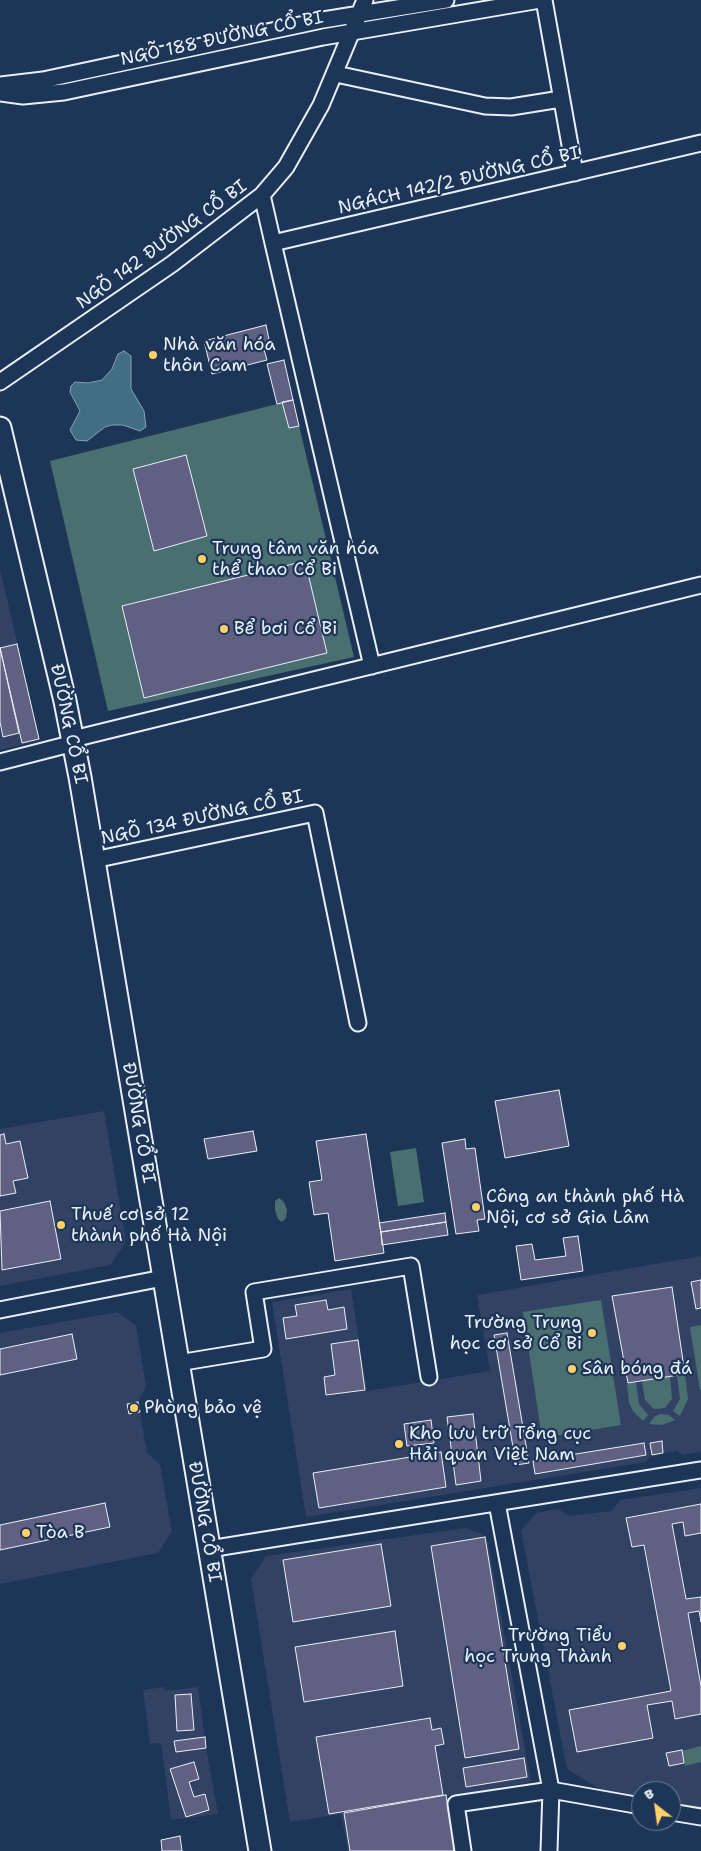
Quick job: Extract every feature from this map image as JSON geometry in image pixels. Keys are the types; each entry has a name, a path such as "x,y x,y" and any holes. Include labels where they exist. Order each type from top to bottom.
{"main road":[{"name":"ĐƯỜNG CỔ BI","path":"0,428 73,741 260,1851"}],"street":[{"name":"NGÕ 142 ĐƯỜNG CỔ BI","path":"0,382 172,264 262,195 286,167 297,149 336,74 365,0"},
{"name":"NGÕ 188 ĐƯỜNG CỔ BI","path":"0,85 50,78 323,20 446,0"},
{"name":"NGÕ 188 ĐƯỜNG CỔ BI","path":"0,93 24,96 64,92 352,32 542,0"},
{"path":"542,0 575,172"},
{"path":"336,74 485,106 511,107 561,99"},
{"name":"NGÁCH 142/2 ĐƯỜNG CỔ BI","path":"273,243 701,143"},
{"path":"262,195 372,666"},
{"path":"0,762 73,741 701,585"},
{"name":"NGÕ 134 ĐƯỜNG CỔ BI","path":"94,860 315,813 358,1023"},
{"path":"178,1363 263,1349 254,1292 411,1266 429,1377"},
{"path":"0,1310 163,1278"},
{"path":"209,1549 701,1470"},
{"path":"497,1503 551,1790 549,1851"},
{"path":"463,1851 456,1804 551,1790 631,1804"},
{"path":"681,1814 701,1817"}],"shaded area":[{"path":"124,351 131,356 131,389 144,411 146,427 140,431 123,425 112,425 105,427 87,441 76,440 70,430 80,411 70,392 71,386 75,382 88,383 102,380 112,369 118,354"},
{"path":"0,569 40,740 0,750"},
{"path":"104,1111 126,1242 110,1265 0,1286 0,1129"},
{"path":"701,1256 701,1452 683,1455 677,1451 652,1455 646,1462 306,1517 272,1302 351,1289 367,1391 490,1371 477,1295"},
{"path":"117,1312 136,1325 146,1386 138,1402 147,1453 160,1464 172,1532 158,1553 0,1584 0,1333"},
{"name":"Trường Tiểu học Trung Thành","path":"701,1488 701,1810 681,1807 681,1781 631,1781 631,1797 606,1793 567,1769 521,1531 536,1513 558,1509 569,1516 611,1511 620,1500"},
{"path":"466,1528 482,1534 488,1543 531,1782 448,1796 457,1851 348,1851 341,1814 290,1822 251,1579 266,1556"},
{"path":"164,1687 165,1691 198,1687 206,1748 218,1814 171,1820 161,1743 150,1744 143,1690"}],"green space":[{"name":"Trung tâm văn hóa thể thao Cổ Bi","path":"293,400 354,657 108,711 50,461"},
{"path":"416,1148 424,1202 398,1206 390,1152"},
{"path":"279,1198 284,1202 287,1210 286,1218 282,1222 278,1219 275,1210 275,1201"},
{"name":"Sân bóng đá","path":"601,1300 621,1425 542,1438 523,1312"},
{"path":"701,1325 701,1390 700,1390 690,1327"},
{"path":"685,1374 688,1399 680,1416 673,1411 680,1399 677,1375"},
{"path":"670,1376 672,1399 665,1408 654,1409 645,1400 642,1381"},
{"path":"636,1382 639,1404 648,1415 643,1421 633,1411 629,1403 627,1384"},
{"path":"660,1414 669,1415 675,1420 662,1425 649,1424 654,1417"},
{"path":"701,1746 701,1762 685,1766 682,1751"}],"building":[{"path":"266,325 270,344 263,346 267,360 212,374 204,341"},
{"path":"284,360 293,400 277,404 267,364"},
{"path":"293,400 299,426 289,428 282,402"},
{"path":"186,455 207,536 154,551 133,469"},
{"name":"Bể bơi Cổ Bi","path":"305,561 327,653 144,698 122,606"},
{"path":"17,644 39,739 22,743 0,648"},
{"path":"0,648 19,733 3,737 0,722"},
{"path":"559,1090 569,1146 505,1158 495,1101"},
{"path":"253,1131 257,1151 208,1159 204,1139"},
{"path":"4,1134 6,1144 20,1141 28,1178 13,1181 16,1193 0,1196 0,1135"},
{"path":"366,1134 384,1253 335,1261 328,1213 314,1215 309,1182 322,1180 316,1141"},
{"path":"465,1139 466,1149 475,1148 485,1219 477,1220 479,1231 456,1234 442,1143"},
{"path":"50,1201 61,1259 2,1270 0,1211"},
{"path":"445,1213 446,1222 381,1232 379,1223"},
{"path":"446,1222 448,1235 382,1245 381,1232"},
{"path":"578,1236 583,1271 521,1280 516,1246 532,1244 535,1260 566,1256 563,1238"},
{"path":"701,1280 701,1308 696,1309 691,1282"},
{"path":"672,1287 685,1374 628,1383 612,1296"},
{"path":"326,1300 328,1310 344,1307 347,1329 286,1339 283,1318 297,1316 295,1305"},
{"path":"507,1333 529,1463 516,1465 494,1335"},
{"path":"72,1334 77,1359 0,1375 0,1349"},
{"path":"358,1340 365,1390 326,1395 324,1377 335,1375 331,1344"},
{"name":"Phòng bảo vệ","path":"138,1402 140,1412 129,1414 127,1404"},
{"path":"473,1414 481,1481 456,1485 447,1417"},
{"path":"431,1420 434,1443 407,1446 404,1424"},
{"path":"662,1441 663,1453 652,1455 650,1443"},
{"path":"644,1443 646,1455 535,1474 533,1461"},
{"path":"441,1452 446,1487 319,1508 313,1473"},
{"path":"105,1503 110,1527 0,1550 0,1525"},
{"path":"701,1504 701,1533 685,1536 683,1522 672,1524 686,1599 701,1597 701,1622 699,1611 688,1613 701,1686 701,1714 675,1719 672,1701 647,1705 653,1738 577,1752 569,1710 671,1691 644,1545 632,1547 626,1518"},
{"path":"485,1537 519,1749 465,1758 431,1546"},
{"path":"381,1544 391,1606 293,1622 283,1560"},
{"path":"395,1631 403,1686 304,1702 295,1647"},
{"path":"191,1694 194,1730 177,1731 175,1695"},
{"path":"430,1718 432,1730 441,1728 444,1744 435,1746 443,1795 329,1814 316,1737"},
{"path":"205,1737 206,1748 176,1752 174,1741"},
{"path":"682,1750 684,1763 669,1766 666,1753"},
{"path":"524,1758 527,1777 466,1787 463,1768"},
{"path":"194,1762 199,1779 189,1782 194,1797 205,1794 209,1810 186,1817 170,1769"},
{"path":"446,1795 455,1851 350,1851 344,1813"},
{"path":"180,1836 182,1851 162,1851 161,1840"}],"place":[{"name":"Nhà văn hóa thôn Cam","path":"153,355"},
{"name":"Trung tâm văn hóa thể thao Cổ Bi","path":"202,559"},
{"name":"Bể bơi Cổ Bi","path":"224,629"},
{"name":"Công an thành phố Hà Nội, cơ sở Gia Lâm","path":"476,1207"},
{"name":"Thuế cơ sở 12 thành phố Hà Nội","path":"61,1225"},
{"name":"Trường Trung học cơ sở Cổ Bi","path":"592,1333"},
{"name":"Sân bóng đá","path":"572,1369"},
{"name":"Phòng bảo vệ","path":"134,1408"},
{"name":"Kho lưu trữ Tổng cục Hải quan Việt Nam","path":"399,1444"},
{"name":"Tòa B","path":"26,1533"},
{"name":"Trường Tiểu học Trung Thành","path":"622,1646"}]}
